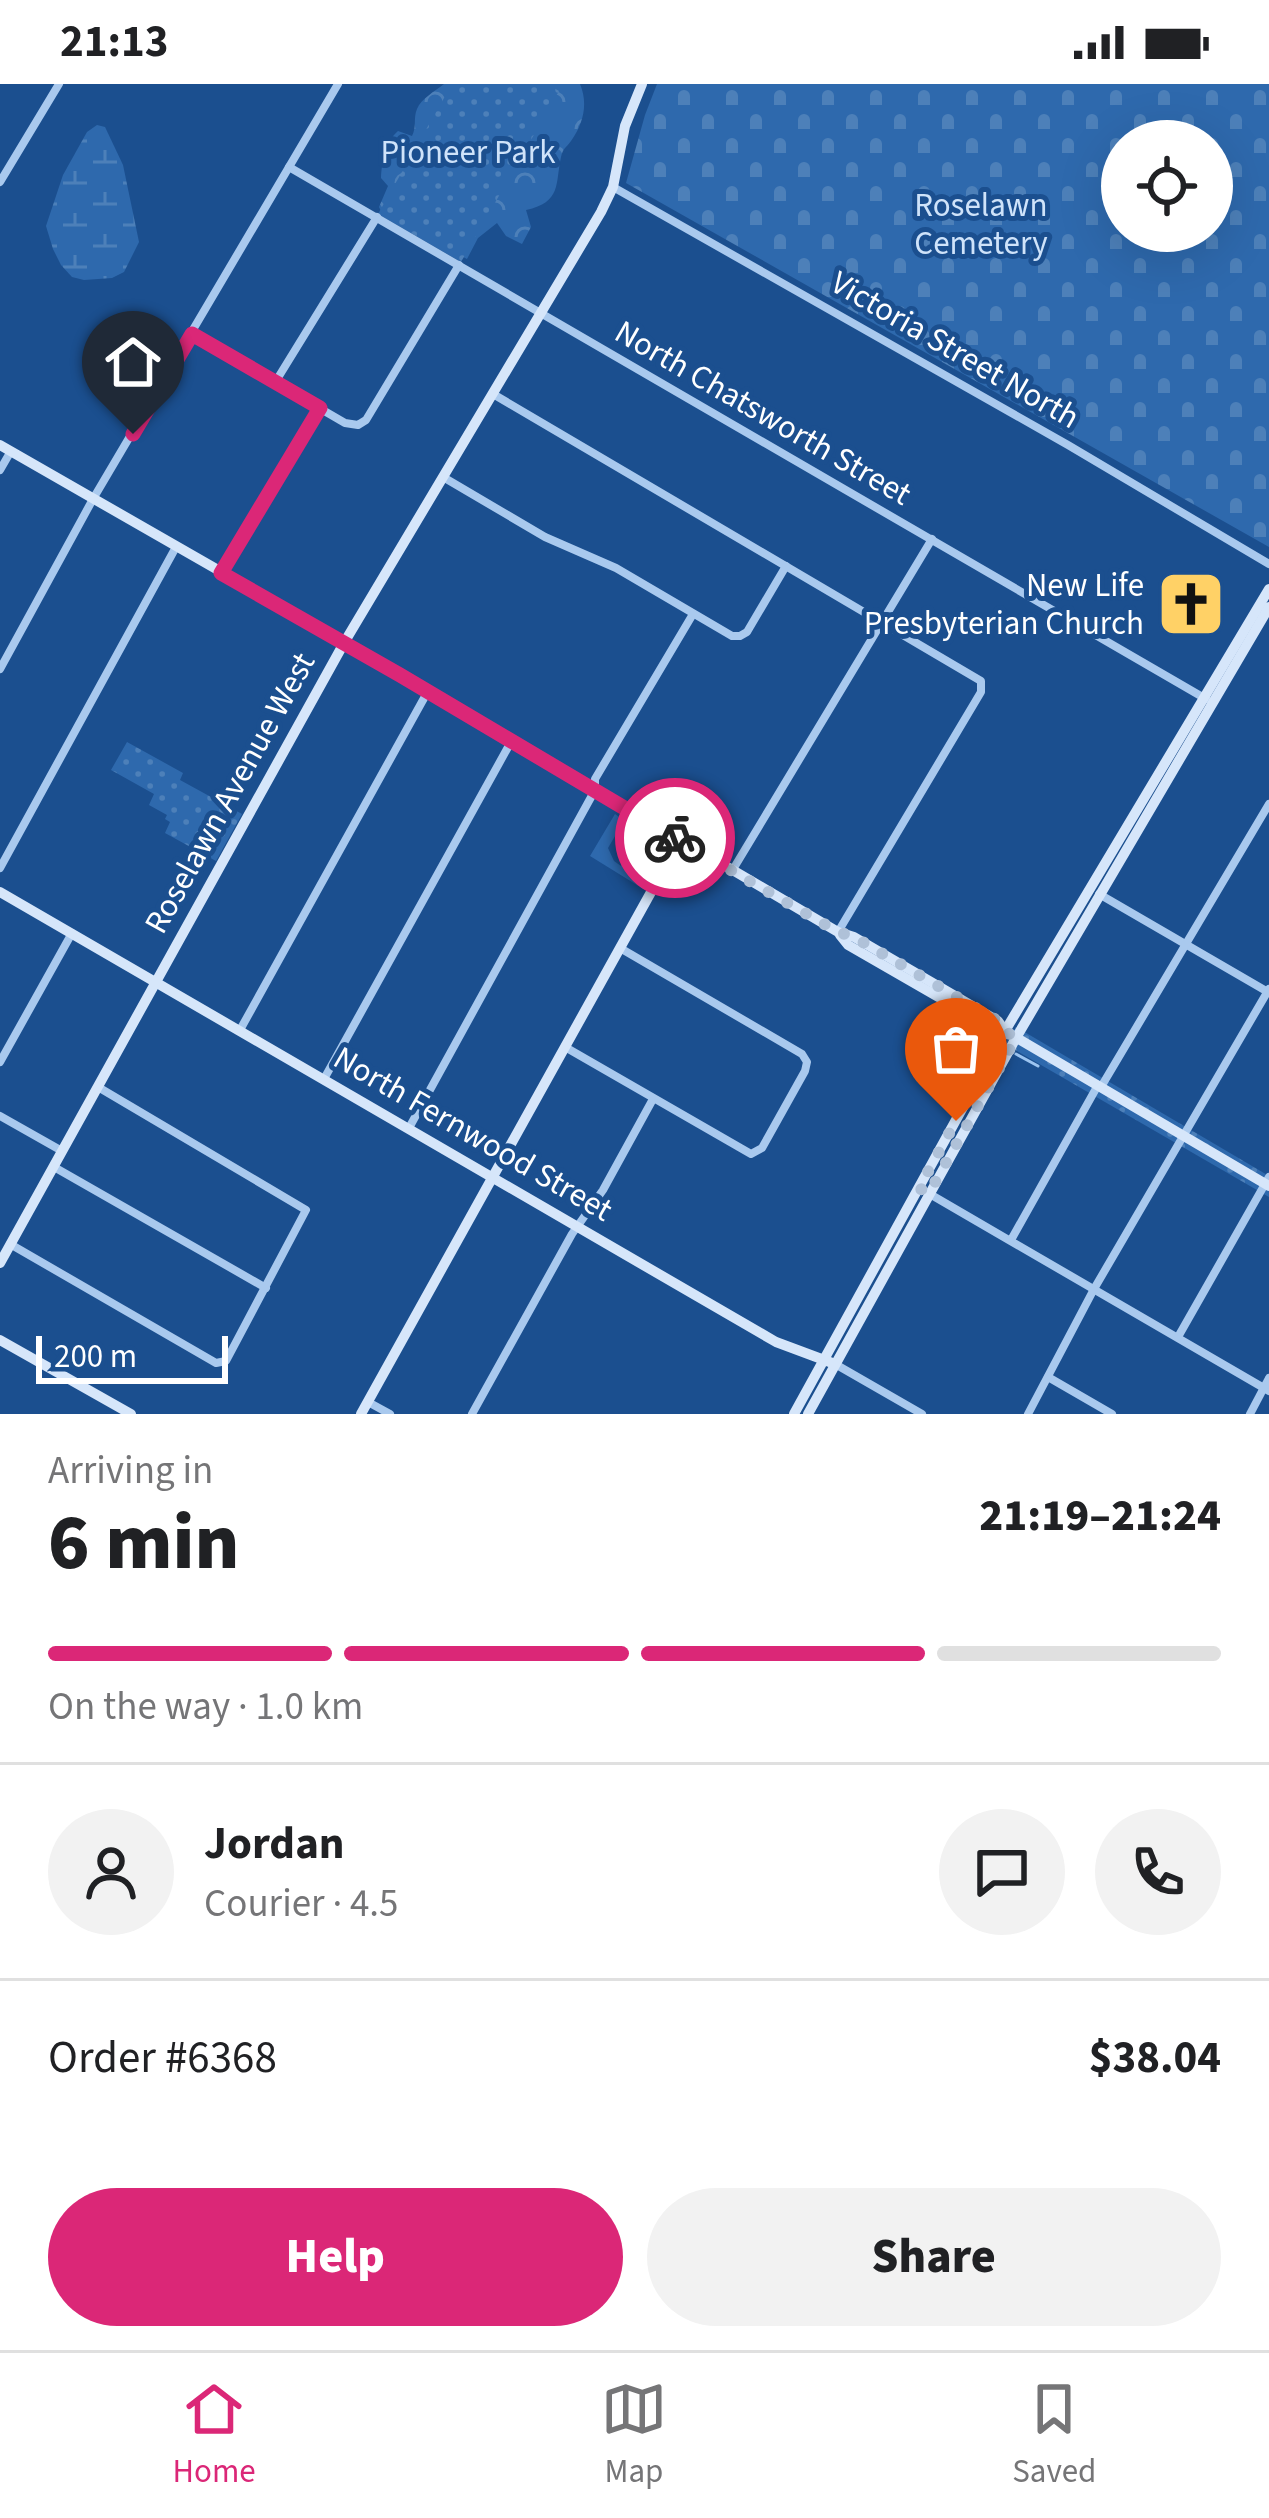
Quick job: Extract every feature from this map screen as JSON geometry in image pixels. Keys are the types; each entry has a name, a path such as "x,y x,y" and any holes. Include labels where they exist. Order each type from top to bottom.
{"street":[{"path":"0,182 59,84"},
{"path":"0,669 93,499 338,84"},
{"name":"Roselawn Avenue West","path":"0,1262 344,643 601,212 613,187 620,142 642,84"},
{"name":"North Chatsworth Street","path":"289,167 1209,700"},
{"name":"Victoria Street North","path":"613,187 1269,564"},
{"path":"276,381 377,217"},
{"path":"192,334 350,425 358,425 459,265"},
{"path":"493,394 978,678 981,692 973,707 838,932"},
{"path":"221,573 320,408"},
{"path":"0,470 5,448 838,932 848,945 1267,1182 1178,1338"},
{"path":"443,477 545,537 616,568 732,636 747,632 787,566"},
{"path":"732,871 932,539"},
{"path":"0,868 176,547"},
{"path":"808,1414 830,1362 1011,1034 1269,590"},
{"path":"1209,700 1269,609"},
{"path":"409,1128 595,790 595,779 693,614"},
{"path":"240,1030 428,691"},
{"path":"325,1079 512,740"},
{"path":"1011,1240 1269,804"},
{"path":"361,1414 680,840"},
{"name":"North Fernwood Street","path":"0,892 771,1339 830,1362 922,1414"},
{"path":"1028,1414 1094,1289 1268,991 1095,892"},
{"path":"0,1062 72,933"},
{"path":"566,1047 756,1154 806,1071 802,1054 620,948"},
{"path":"10,1244 221,1364 226,1360 306,1210 98,1087"},
{"path":"472,1414 653,1099"},
{"path":"0,1116 62,1151"},
{"path":"53,1166 266,1288"},
{"path":"924,1191 1266,1390"},
{"path":"0,1340 131,1414"},
{"path":"794,1414 830,1362"},
{"path":"1048,1377 1112,1414"},
{"path":"1250,1414 1269,1378"},
{"path":"368,1402 390,1414"}],"green space":[{"name":"Pioneer Park","path":"444,84 580,84 582,120 563,152 551,197 526,210 531,227 522,244 506,236 497,223 478,238 467,259 383,215 379,207 388,186 381,178 390,141 398,131 412,136 419,105"},
{"name":"Pioneer Park","path":"452,84 547,84 559,91 461,262 378,214"},
{"name":"Roselawn Cemetery","path":"657,84 1269,84 1269,547 626,183"},
{"path":"97,125 105,127 123,165 139,242 124,272 84,280 72,277 61,265 46,226 63,175 87,132"},
{"path":"127,742 183,773 180,780 242,814 216,861 165,833 170,822 167,815 149,805 154,794 111,770"},
{"path":"615,814 636,841 650,841 635,835 625,820 659,840 653,842 668,845 657,862 653,860 656,854 635,842 628,847 632,838 618,831 608,848 621,866 626,859 656,871 645,890 590,856"},
{"path":"1016,1027 1269,1176 1269,1197 1005,1044"}],"waterway":[{"path":"1016,1054 1038,1066"}],"way so far":[{"path":"675,838 962,999 1016,1038 929,1193 919,1188 956,1121"}],"place":[{"name":"New Life Presbyterian Church","path":"1191,604"}],"route":[{"path":"133,434 192,334 320,408 221,573 675,838"}]}
